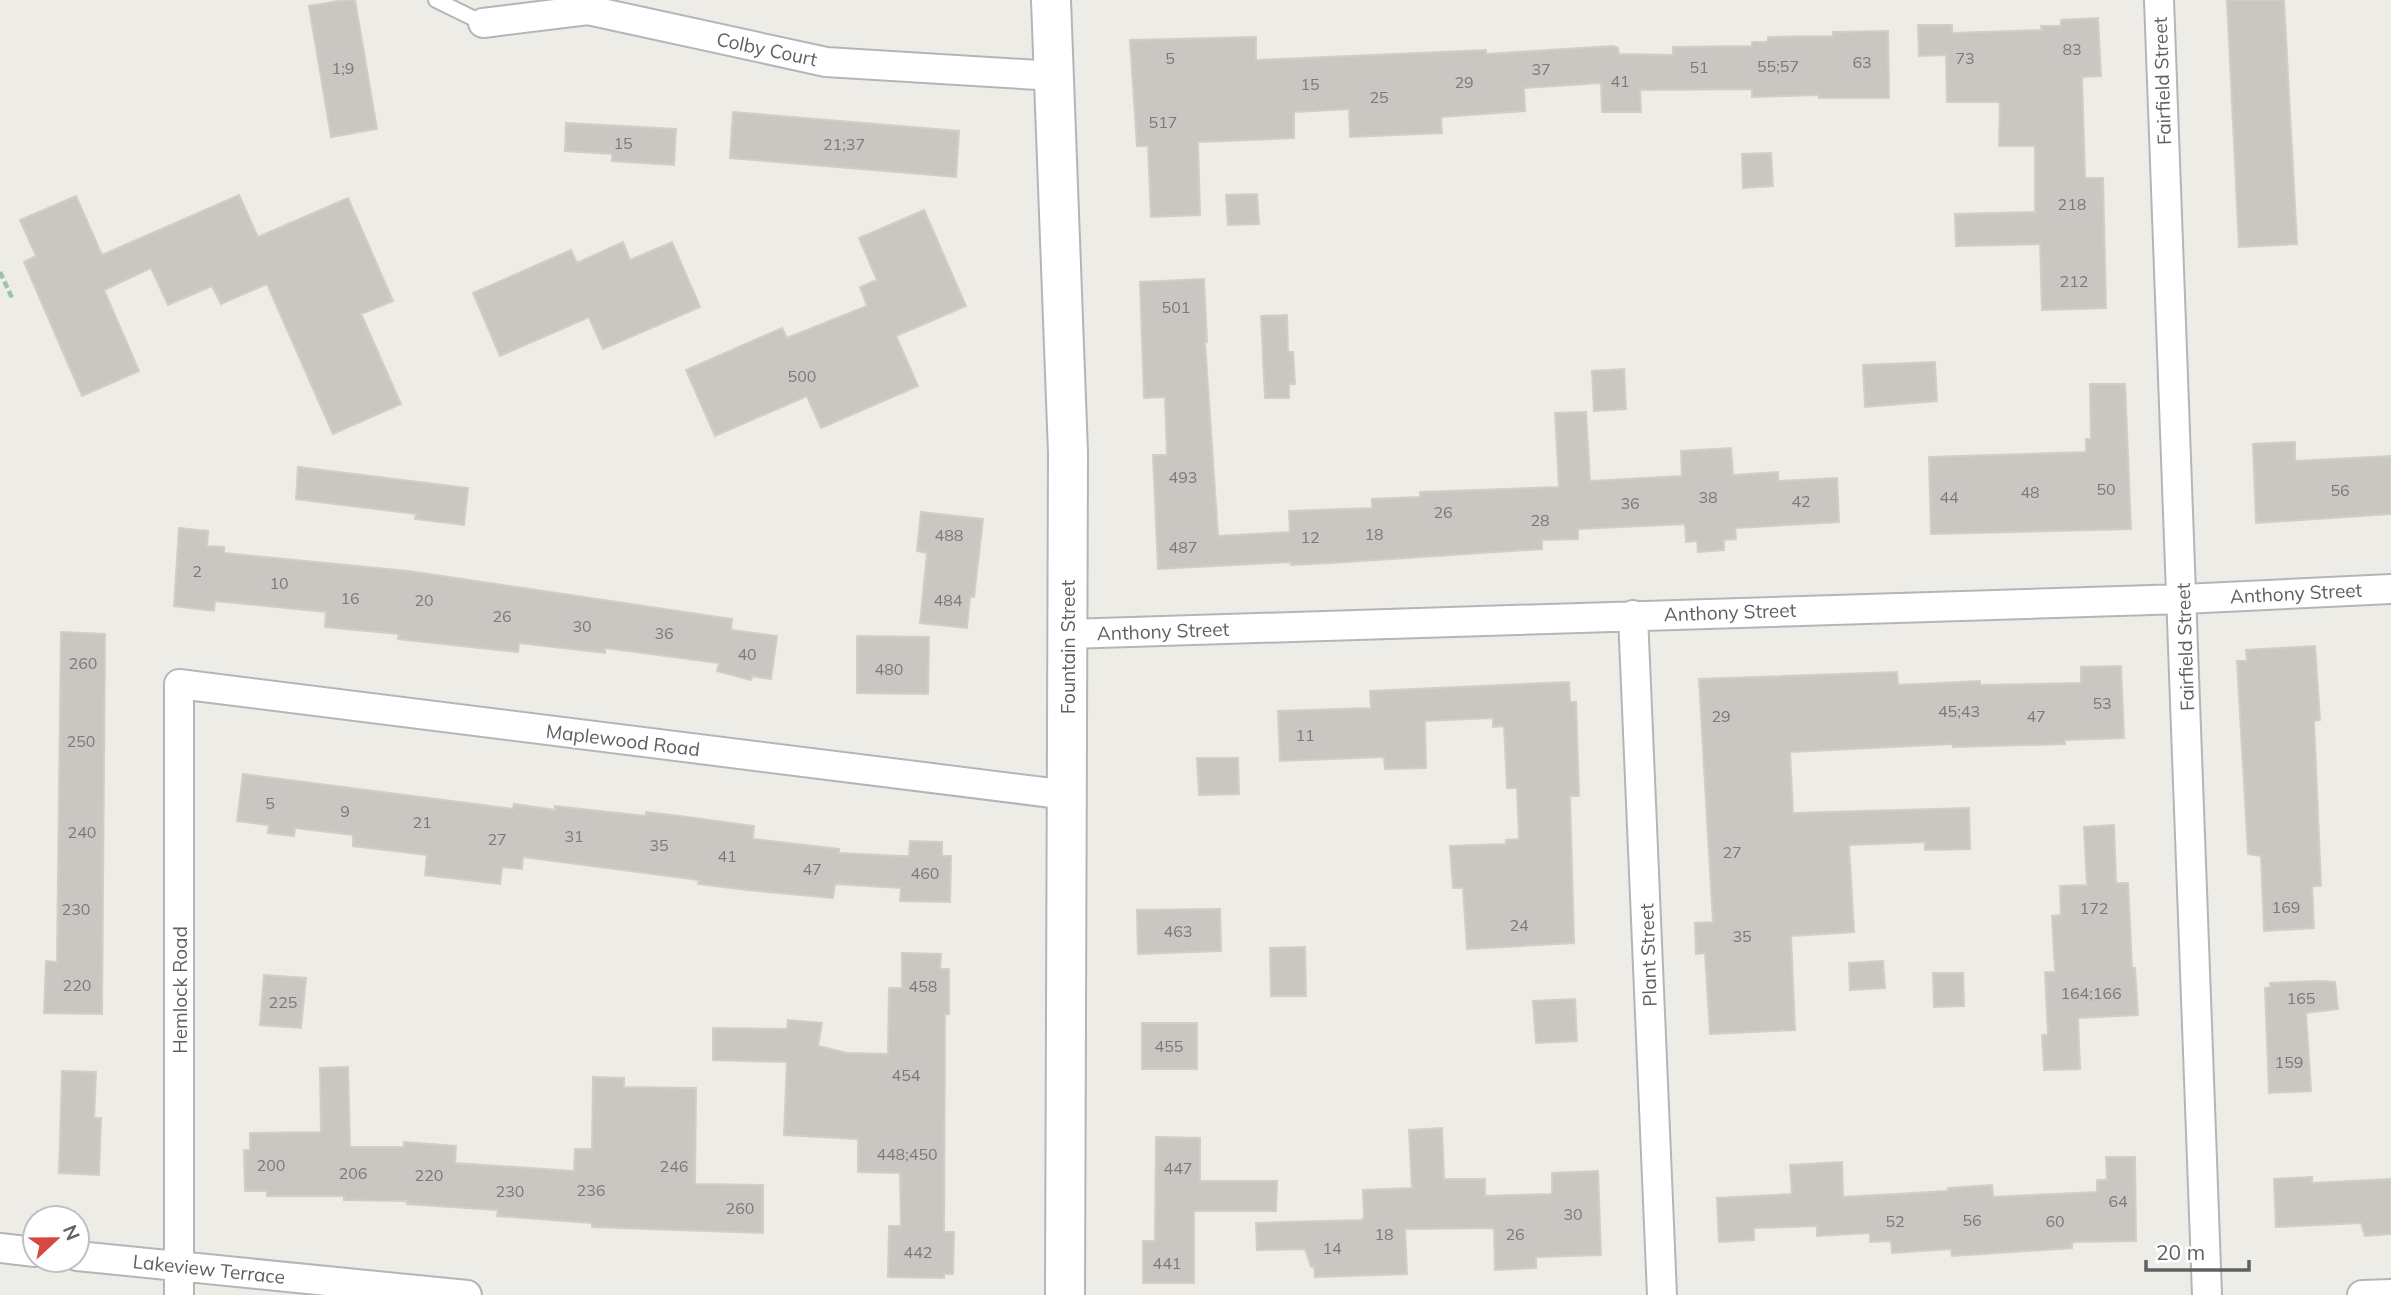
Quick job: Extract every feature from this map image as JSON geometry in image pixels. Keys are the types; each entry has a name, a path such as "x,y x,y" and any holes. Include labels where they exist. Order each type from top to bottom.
{"main road":[{"name":"Fountain Street","path":"1051,0 1068,453 1065,1295"}],"street":[{"name":"Fairfield Street","path":"2159,0 2207,1295"},
{"name":"Colby Court","path":"483,23 564,7 826,62 1055,76"},
{"name":"Anthony Street","path":"1068,634 2183,599 2391,589"},
{"name":"Plant Street","path":"1633,615 1662,1295"},
{"name":"Maplewood Road","path":"179,684 1068,795"},
{"name":"Hemlock Road","path":"179,684 179,1295"},
{"path":"0,1248 21,1250"},
{"name":"Lakeview Terrace","path":"91,1257 467,1295"},
{"path":"2362,1295 2391,1294"}],"lane":[{"path":"436,0 483,23"}],"path":[{"path":"0,272 13,300"}],"building":[{"path":"355,0 377,129 331,137 309,6"},
{"path":"2227,0 2284,0 2297,244 2239,247"},
{"path":"2098,18 2101,76 2082,77 2085,178 2103,178 2106,308 2042,310 2040,244 1956,246 1955,214 2035,212 2035,146 1999,146 2000,102 1947,102 1946,55 1919,56 1918,25 1952,25 1952,33 2042,30 2041,26 2061,26 2061,20"},
{"path":"1888,31 1889,98 1819,98 1819,95 1752,97 1752,89 1640,90 1641,112 1602,112 1601,83 1524,88 1525,111 1441,117 1442,133 1350,137 1349,109 1294,112 1294,138 1198,142 1200,215 1151,217 1148,146 1137,146 1130,40 1256,37 1256,60 1486,50 1486,54 1613,46 1618,48 1619,54 1673,55 1673,47 1752,46 1752,42 1768,42 1768,37 1833,36 1833,32"},
{"path":"733,112 959,131 956,177 730,158"},
{"path":"566,123 676,129 674,165 612,161 612,154 565,151"},
{"path":"1771,153 1773,186 1743,188 1742,154"},
{"path":"1257,194 1259,224 1228,225 1226,195"},
{"path":"239,195 258,237 348,198 393,301 361,314 401,404 333,434 267,284 221,304 212,286 168,305 151,268 104,290 139,371 82,396 24,262 36,256 20,220 76,196 102,255"},
{"path":"924,210 966,306 896,336 918,386 821,428 807,396 715,436 686,370 782,328 787,338 867,306 860,287 877,280 859,238"},
{"path":"623,242 630,260 672,242 700,307 603,349 589,317 500,356 473,293 571,250 577,263"},
{"path":"1204,279 1205,342 1218,536 1290,532 1289,511 1372,508 1372,499 1420,497 1420,492 1559,487 1555,413 1586,412 1590,481 1682,476 1681,451 1731,448 1733,475 1778,472 1778,481 1837,478 1839,522 1735,528 1736,539 1724,540 1724,550 1698,552 1697,541 1686,542 1685,524 1578,529 1578,539 1542,540 1542,549 1331,563 1291,565 1291,562 1158,569 1153,455 1167,455 1165,397 1144,398 1140,282"},
{"path":"1287,315 1288,352 1293,352 1295,384 1289,384 1289,398 1265,398 1261,316"},
{"path":"1935,362 1937,401 1865,407 1863,365"},
{"path":"1624,369 1626,409 1594,411 1592,371"},
{"path":"2090,384 2125,384 2131,529 1931,534 1929,457 2086,452 2086,439 2091,439"},
{"path":"2295,442 2295,461 2391,456 2391,514 2256,523 2253,444"},
{"path":"298,467 468,488 464,525 415,519 416,514 296,499"},
{"path":"921,512 983,519 974,597 970,597 967,628 920,623 927,553 917,551"},
{"path":"179,528 208,531 207,546 224,547 224,553 408,571 732,619 731,630 777,636 771,679 752,676 751,680 717,671 719,663 605,648 605,653 519,643 518,652 398,639 399,634 325,627 326,612 215,601 214,611 174,606"},
{"path":"61,632 105,634 102,1014 44,1013 46,961 57,962"},
{"path":"857,636 929,637 928,694 857,693"},
{"path":"2315,646 2320,720 2314,721 2321,886 2312,886 2314,928 2264,931 2261,856 2248,854 2237,661 2247,661 2246,650"},
{"path":"2121,666 2124,738 2065,740 2065,744 1953,747 1953,744 1790,752 1793,813 1969,808 1970,849 1925,850 1925,842 1849,845 1854,932 1791,936 1795,1030 1710,1034 1705,953 1696,954 1695,923 1713,922 1699,679 1897,672 1898,685 1980,681 1980,685 2081,683 2081,667"},
{"path":"1569,682 1570,702 1576,702 1579,796 1570,796 1574,943 1467,949 1463,888 1453,888 1450,846 1506,844 1506,840 1519,839 1517,788 1507,788 1504,726 1493,727 1493,718 1425,721 1426,768 1385,769 1384,757 1280,761 1278,711 1371,708 1370,691"},
{"path":"1197,758 1238,758 1239,794 1199,795"},
{"path":"243,774 513,809 514,804 555,810 555,806 646,816 646,812 680,816 754,826 753,839 839,849 839,853 909,856 910,841 942,842 942,856 951,856 950,902 900,901 901,888 835,884 833,898 747,890 698,884 699,880 523,857 522,869 502,867 500,884 425,875 427,855 353,846 353,835 295,828 294,836 268,833 269,825 237,821"},
{"path":"2114,825 2116,883 2128,883 2132,968 2135,968 2138,1015 2078,1018 2080,1069 2044,1070 2042,1035 2048,1035 2045,972 2055,972 2052,916 2061,915 2060,886 2087,885 2084,827"},
{"path":"1220,909 1221,951 1138,954 1137,910"},
{"path":"1305,947 1306,996 1271,996 1270,948"},
{"path":"902,953 941,954 940,969 949,969 949,1014 945,1014 944,1232 954,1232 953,1274 944,1274 944,1278 888,1277 889,1226 901,1226 900,1173 858,1172 858,1139 784,1135 787,1062 713,1060 713,1028 787,1029 788,1020 822,1023 818,1046 847,1053 888,1054 889,988 902,988"},
{"path":"1883,961 1885,988 1850,990 1849,963"},
{"path":"1933,973 1963,973 1964,1006 1934,1007"},
{"path":"264,975 306,978 301,1028 260,1025"},
{"path":"2335,982 2338,1009 2306,1013 2311,1091 2269,1093 2265,988 2271,987 2270,983"},
{"path":"1575,999 1577,1041 1536,1043 1533,1001"},
{"path":"1142,1023 1197,1023 1197,1069 1142,1069"},
{"path":"348,1067 350,1147 404,1147 404,1142 456,1146 455,1163 574,1171 575,1149 592,1149 593,1077 624,1078 624,1087 696,1088 695,1184 763,1185 763,1233 592,1227 592,1223 497,1216 498,1210 407,1204 407,1201 344,1200 344,1196 267,1196 267,1191 245,1191 244,1150 250,1150 250,1133 321,1132 320,1068"},
{"path":"62,1071 96,1072 94,1118 101,1118 99,1175 59,1173"},
{"path":"1442,1128 1444,1179 1485,1179 1485,1196 1552,1194 1552,1173 1598,1171 1601,1255 1536,1257 1536,1268 1495,1270 1494,1228 1405,1229 1407,1274 1315,1277 1314,1266 1311,1267 1305,1249 1257,1250 1256,1223 1362,1220 1363,1190 1412,1188 1409,1130"},
{"path":"1156,1137 1200,1138 1200,1181 1277,1181 1276,1211 1194,1211 1194,1283 1143,1283 1143,1241 1155,1241"},
{"path":"2106,1157 2135,1157 2136,1241 2072,1242 2072,1248 1952,1256 1951,1249 1892,1253 1891,1241 1870,1242 1870,1233 1817,1236 1817,1226 1754,1228 1754,1240 1719,1242 1717,1198 1792,1194 1790,1165 1842,1162 1843,1197 1948,1191 1948,1188 1992,1185 1993,1197 2097,1192 2097,1180 2107,1180"},
{"path":"2312,1177 2312,1183 2391,1179 2391,1234 2365,1236 2361,1223 2276,1227 2274,1179"}]}
